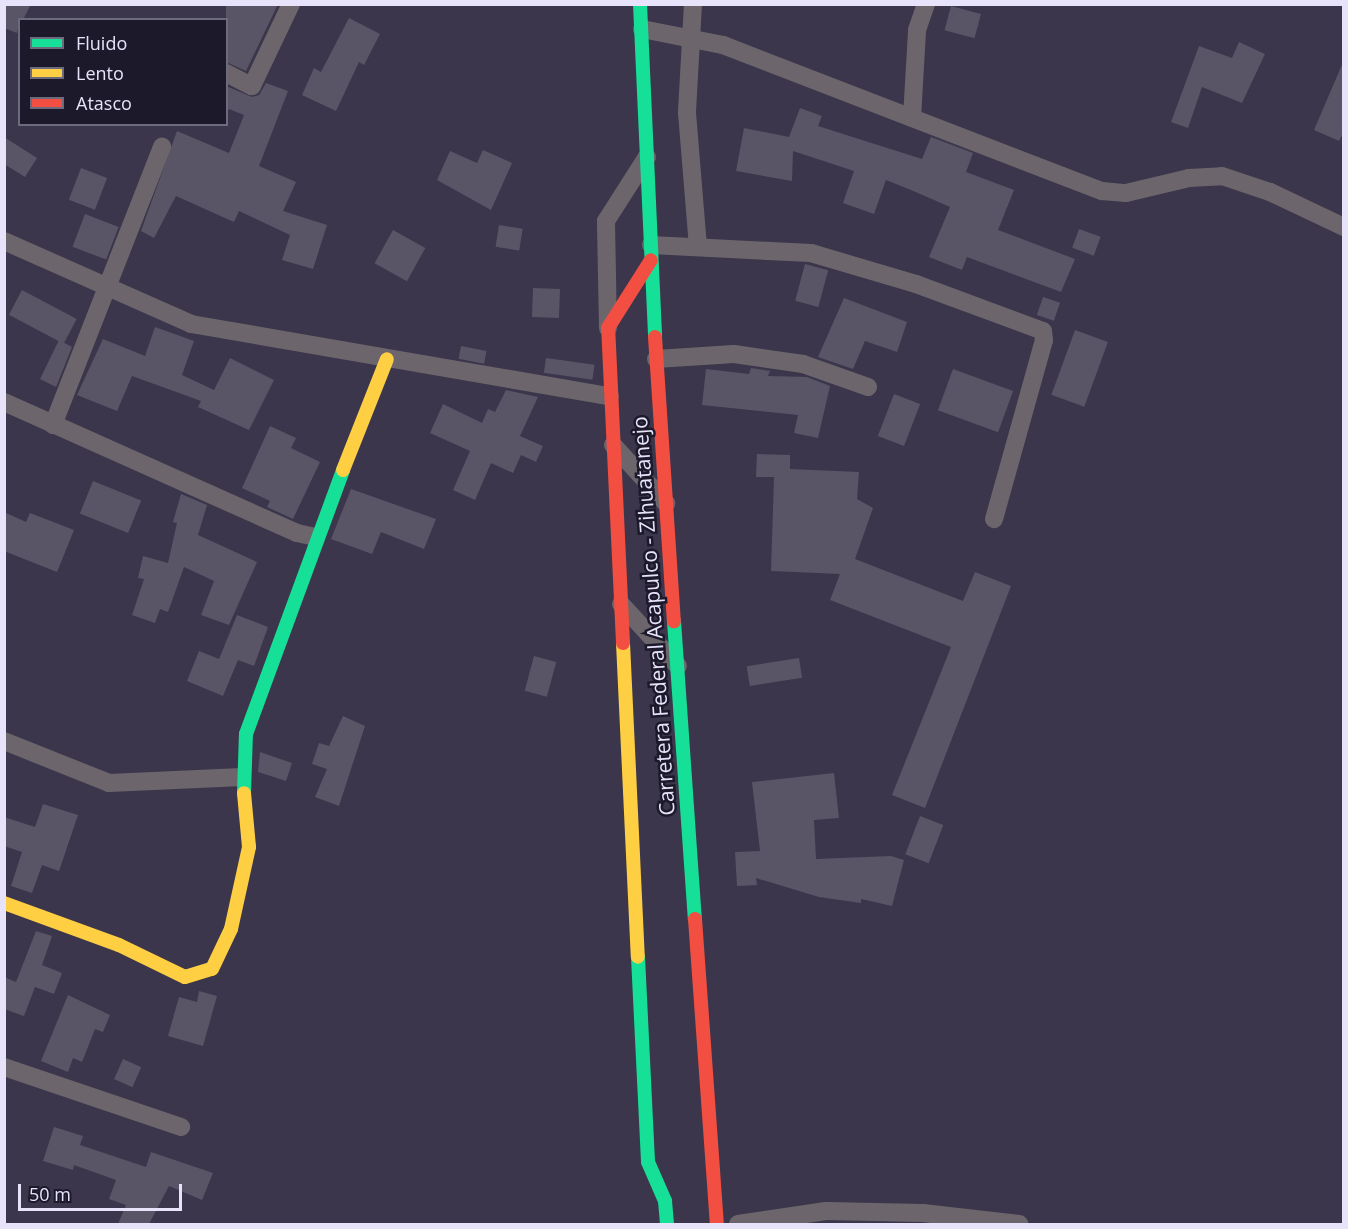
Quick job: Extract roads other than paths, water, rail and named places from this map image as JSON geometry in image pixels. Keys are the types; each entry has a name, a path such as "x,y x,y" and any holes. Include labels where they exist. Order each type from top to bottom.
{"street":[{"path":"228,74 252,86 291,4"},
{"name":"Carretera Federal Acapulco - Zihuatanejo","path":"640,4 656,359 717,1224"},
{"path":"693,4 687,113 698,247"},
{"path":"912,118 917,30 926,4"},
{"path":"642,29 723,45 1102,191 1126,193 1189,178 1222,176 1270,192 1344,227"},
{"path":"53,425 162,147"},
{"path":"648,156 606,221 610,396 648,1162 665,1201 667,1224"},
{"path":"4,241 191,324 610,396"},
{"path":"608,328 651,252 698,247 811,253 915,284 1043,331 1044,340 994,519"},
{"path":"656,359 746,356 803,364 868,387"},
{"path":"4,903 119,945 185,977 212,969 231,929 249,847 242,777 246,734 316,537 387,359"},
{"path":"4,402 297,533 316,537"},
{"path":"613,445 666,504"},
{"path":"621,604 678,666"},
{"path":"4,741 109,783 242,777"},
{"path":"4,1067 181,1127"},
{"path":"738,1224 826,1211 878,1218 1019,1224"}]}
